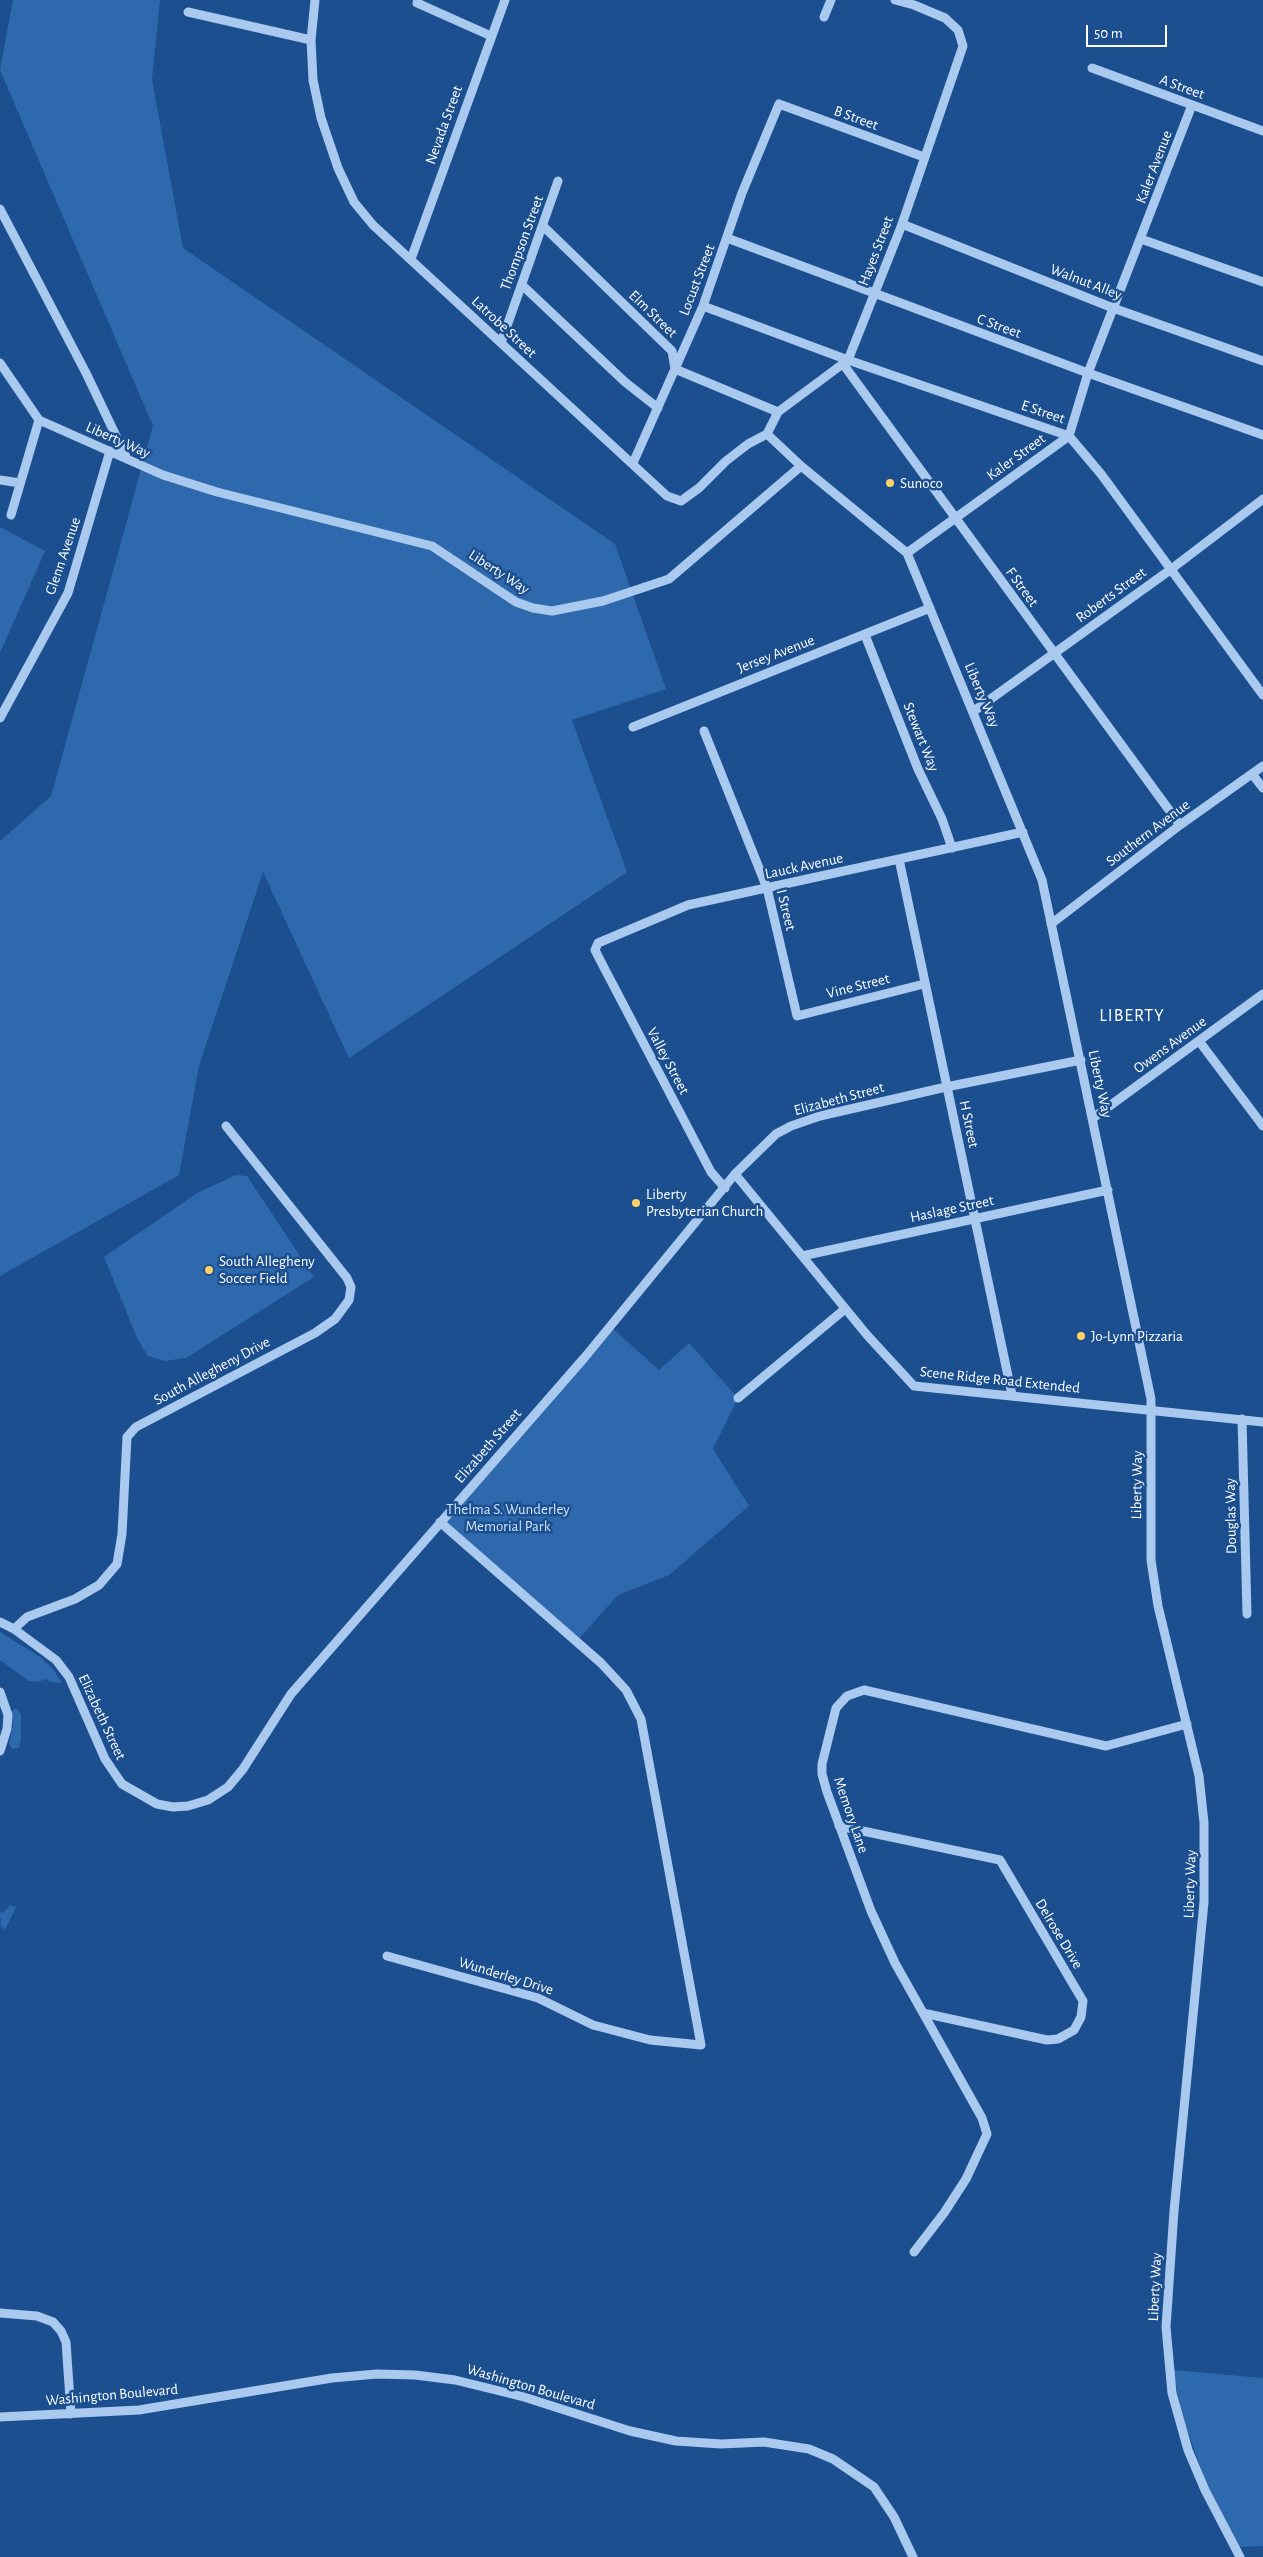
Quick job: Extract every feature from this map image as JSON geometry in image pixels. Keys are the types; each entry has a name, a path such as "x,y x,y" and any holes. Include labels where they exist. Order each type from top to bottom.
{"street":[{"name":"Latrobe Street","path":"316,0 311,40 313,80 321,118 338,168 354,202 372,225 633,462 667,496 681,501 699,488 726,461 748,444 767,434"},
{"name":"Nevada Street","path":"411,259 505,0"},
{"path":"824,17 831,0"},
{"name":"Hayes Street","path":"846,362 902,224 963,46 958,30 945,18 914,5 895,0"},
{"path":"417,2 491,36"},
{"path":"188,12 311,40"},
{"name":"A Street","path":"1092,68 1263,131"},
{"name":"B Street","path":"779,104 924,158"},
{"name":"Locust Street","path":"633,462 703,306 742,193 779,104"},
{"name":"Kaler Avenue","path":"1141,239 1192,105"},
{"name":"Thompson Street","path":"501,342 558,180"},
{"path":"0,209 86,373 127,459"},
{"name":"Walnut Alley","path":"902,224 1113,308 1263,361"},
{"name":"Elm Street","path":"543,226 672,351 675,370"},
{"name":"C Street","path":"727,238 1088,373 1263,435"},
{"path":"1141,239 1263,282"},
{"name":"Kaler Street","path":"907,553 1069,436 1088,373 1141,239"},
{"path":"522,285 625,382 658,408"},
{"name":"E Street","path":"703,306 846,362 1069,436 1101,474 1263,695"},
{"path":"801,466 767,434 778,412 846,362"},
{"name":"F Street","path":"846,362 955,518 1180,825"},
{"path":"0,363 40,420 11,515"},
{"path":"675,370 778,412"},
{"name":"Liberty Way","path":"40,420 163,475 218,492 432,546 516,602 532,608 552,611 603,600 669,579 801,466 907,553 1042,880 1146,1374 1151,1410 1151,1560 1158,1606 1199,1776 1204,1824 1204,1902 1168,2277 1168,2355 1172,2393 1188,2450 1240,2557"},
{"name":"Glenn Avenue","path":"0,718 68,593 110,451"},
{"path":"0,480 20,483"},
{"name":"Roberts Street","path":"974,712 1170,570 1263,498"},
{"name":"Jersey Avenue","path":"633,727 930,608"},
{"name":"Stewart Way","path":"865,635 918,769 942,819 952,848"},
{"name":"I Street","path":"704,731 767,888 797,1016"},
{"name":"Southern Avenue","path":"1051,924 1180,825 1263,766"},
{"path":"1252,774 1263,788"},
{"name":"Lauck Avenue","path":"598,943 688,905 1023,832"},
{"name":"H Street","path":"899,859 1012,1395"},
{"name":"Valley Street","path":"598,943 594,950 711,1172 725,1188"},
{"name":"Vine Street","path":"797,1016 924,984"},
{"name":"Owens Avenue","path":"1093,1118 1263,994"},
{"path":"1199,1041 1263,1126"},
{"name":"Elizabeth Street","path":"14,1629 56,1660 69,1678 105,1759 122,1784 157,1804 188,1806 208,1800 228,1787 243,1770 292,1694 585,1356 735,1174 776,1134 820,1116 946,1087 1081,1060"},
{"name":"South Allegheny Drive","path":"14,1629 27,1618 75,1599 97,1586 117,1564 122,1534 127,1437 136,1427 315,1333 335,1319 349,1300 351,1287 347,1278 226,1126"},
{"path":"735,1174 845,1309 738,1398"},
{"name":"Haslage Street","path":"802,1256 1108,1190"},
{"name":"Scene Ridge Road Extended","path":"845,1309 914,1386 1263,1422"},
{"name":"Douglas Way","path":"1242,1419 1247,1614"},
{"name":"Wunderley Drive","path":"387,1956 538,1998 593,2025 650,2040 702,2045 641,1719 626,1690 601,1662 440,1522"},
{"path":"0,1622 14,1629"},
{"name":"Memory Lane","path":"914,2252 944,2213 966,2179 987,2134 982,2118 895,1963 871,1912 839,1826 822,1774 822,1764 836,1708 847,1696 864,1690 1106,1746 1187,1724"},
{"path":"0,1692 8,1715 8,1729 0,1751"},
{"name":"Delrose Drive","path":"839,1826 1000,1860 1083,2002 1081,2017 1074,2030 1066,2036 1047,2040 923,2014"},
{"path":"0,2313 37,2316 53,2322 61,2331 66,2342 71,2414"},
{"name":"Washington Boulevard","path":"0,2417 139,2410 350,2376 415,2375 455,2380 524,2397 630,2431 676,2441 721,2444 764,2442 809,2449 833,2459 874,2487 894,2517 913,2557"}],"green space":[{"path":"13,0 160,0 152,80 183,248 615,544 666,689 572,720 627,872 349,1058 263,872 199,1066 179,1175 0,1276 0,841 51,796 153,426 0,70"},
{"path":"0,527 45,551 0,653"},
{"name":"South Allegheny Soccer Field","path":"236,1175 247,1176 314,1277 186,1358 165,1361 148,1356 138,1340 104,1257 197,1193"},
{"name":"Thelma S. Wunderley Memorial Park","path":"610,1326 659,1370 689,1343 738,1398 713,1449 749,1506 669,1575 618,1595 577,1641 440,1522"},
{"path":"0,1632 40,1657 53,1669 62,1683 50,1682 46,1679 37,1682 29,1681 0,1660"},
{"path":"16,1708 21,1714 21,1738 19,1748 12,1749 9,1743 13,1726 12,1711"},
{"path":"10,1905 16,1907 5,1930 1,1926 0,1912 3,1913"},
{"path":"1173,2370 1263,2378 1263,2546 1238,2547 1205,2479 1182,2416"}],"place":[{"name":"Sunoco","path":"890,483"},
{"name":"Liberty Presbyterian Church","path":"636,1203"},
{"name":"South Allegheny Soccer Field","path":"209,1270"},
{"name":"Jo-Lynn Pizzaria","path":"1081,1336"}],"district":[{"name":"LIBERTY","path":"1132,1016"}]}
